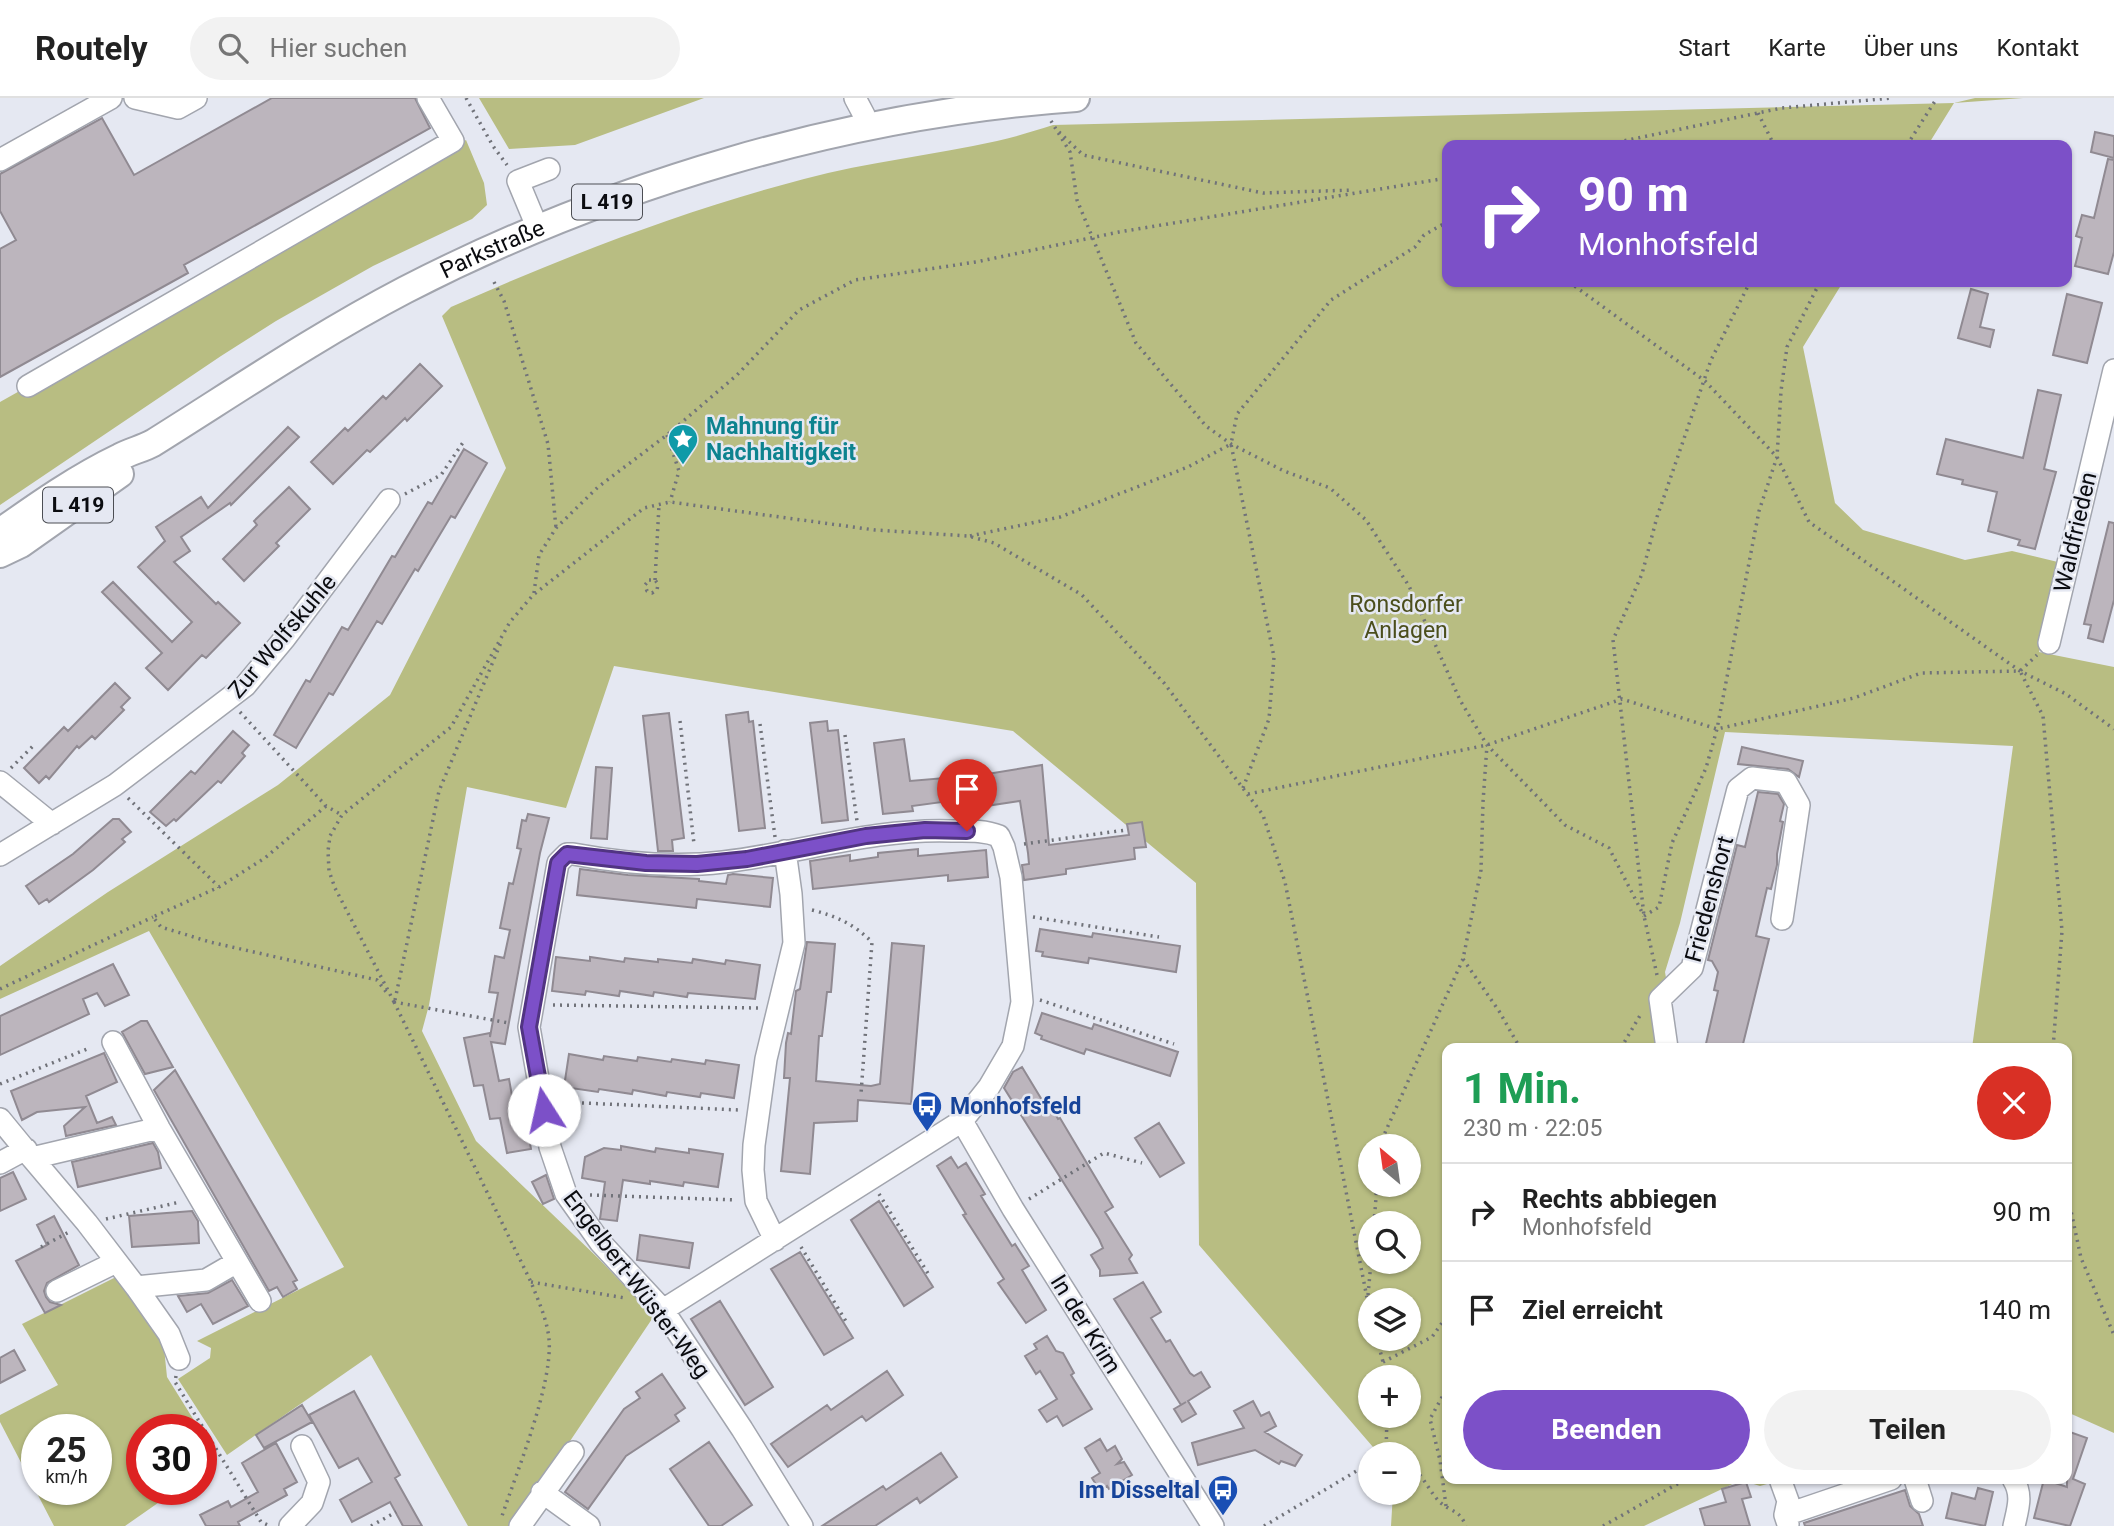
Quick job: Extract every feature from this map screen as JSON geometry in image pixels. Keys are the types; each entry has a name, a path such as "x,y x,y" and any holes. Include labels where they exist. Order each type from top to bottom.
{"main road":[{"name":"Parkstraße","path":"0,532 120,457 148,445 297,351 375,306 471,258 538,229 638,191 790,145 867,128 989,107 1076,98"},
{"name":"Parkstraße","path":"0,554 21,544 131,467 148,445"}],"street":[{"path":"0,160 111,98"},
{"path":"135,98 177,108 195,98"},
{"path":"28,386 453,141 428,98"},
{"path":"855,98 867,128"},
{"path":"538,229 518,181 549,169"},
{"name":"Waldfrieden","path":"2049,643 2108,424 2114,370"},
{"name":"Zur Wolfskuhle","path":"0,855 115,785 229,700 261,668 388,500"},
{"path":"7,774 52,824"},
{"name":"Friedenshort","path":"1660,999 1692,968 1738,789 1752,778 1786,782 1798,805 1782,919"},
{"path":"661,1307 783,1235 962,1121 989,1087 1013,1046 1022,1002 1015,915 1004,847 999,836 988,832 925,830 859,837 697,864"},
{"path":"781,852 792,905 794,943 766,1059 752,1170 755,1201 783,1235"},
{"name":"Engelbert-Wüster-Weg","path":"697,864 646,863 567,854 558,863 529,1027 550,1147 566,1194 600,1242 661,1307 785,1498 796,1524"},
{"path":"1660,999 1666,1043"},
{"path":"113,1042 159,1128 260,1301"},
{"path":"0,1119 87,1223 136,1287 169,1334 178,1359"},
{"name":"In der Krim","path":"962,1121 1013,1209 1213,1526"},
{"path":"0,1163 29,1154 159,1128"},
{"path":"57,1291 116,1262"},
{"path":"136,1287 206,1280 237,1262"},
{"path":"290,1526 312,1503 319,1482 302,1446"},
{"path":"509,1525 542,1492 573,1452"},
{"path":"1781,1484 1787,1514"},
{"path":"1787,1514 1845,1484"},
{"path":"1787,1514 1876,1484"},
{"path":"1917,1484 1922,1501"},
{"path":"2014,1526 2020,1500 2016,1484"},
{"path":"542,1492 589,1526"}],"path":[{"path":"466,98 493,146 518,181"},
{"path":"1628,140 1782,108 1892,98"},
{"path":"1910,140 1937,98"},
{"path":"1758,113 1772,140"},
{"path":"1369,190 1263,193 1083,155 1053,125 1070,152 1077,200 1136,343 1206,426 1231,444 1284,471 1330,488 1366,520 1409,586 1461,701 1487,745 1565,825 1609,849 1644,916"},
{"path":"533,595 539,555 555,528 598,487 667,435 737,375 799,310 855,280 976,262 1119,232 1442,179"},
{"path":"1243,788 1269,719 1274,657 1231,444 1237,414 1331,299 1415,247 1424,235 1442,225"},
{"path":"494,282 504,301 548,444 555,528"},
{"path":"1576,287 1705,382 1777,457 1810,522 2020,671 2066,694 2114,729"},
{"path":"1624,1043 1643,1011 1660,999 1657,972 1644,916 1622,699 1616,676 1613,640 1642,574 1657,517 1711,360 1748,287"},
{"path":"1644,916 1659,907 1672,843 1706,768 1717,729 1759,511 1777,457 1787,346 1817,287"},
{"path":"667,435 678,471 670,502"},
{"path":"388,500 441,475 464,441"},
{"path":"968,536 1060,517 1188,467 1231,444"},
{"path":"509,1525 548,1364 549,1338 531,1282 335,888 329,871 328,851 330,836 342,815 451,727 510,622 533,595 644,508 670,502 875,530 968,536 994,543 1082,595 1164,683 1263,815 1285,882 1365,1288"},
{"path":"655,580 659,505"},
{"path":"394,1002 439,791 510,622"},
{"path":"1248,794 1487,745 1622,699 1717,729 1854,698 1921,673 2020,671"},
{"path":"2020,671 2043,716 2062,931 2053,1043"},
{"path":"229,700 326,806 342,815"},
{"path":"680,721 697,864"},
{"path":"760,724 781,852"},
{"path":"845,735 859,837"},
{"path":"7,774 35,744"},
{"path":"1384,1134 1464,959 1481,870 1487,745"},
{"path":"115,785 219,887"},
{"path":"0,989 219,887 265,858 326,806"},
{"path":"1004,847 1126,830"},
{"path":"792,905 833,915 858,928 872,942 861,1094"},
{"path":"1015,915 1159,937"},
{"path":"153,918 161,927 210,942 377,980 394,1002 529,1027"},
{"path":"1464,959 1517,1043"},
{"path":"1021,994 1174,1044"},
{"path":"531,1005 778,1009"},
{"path":"0,1084 87,1049"},
{"path":"543,1102 758,1111"},
{"path":"1013,1209 1104,1153 1142,1163"},
{"path":"870,1180 929,1275"},
{"path":"566,1194 755,1201"},
{"path":"41,1247 87,1223 199,1197"},
{"path":"2072,1216 2081,1258 2114,1335"},
{"path":"783,1235 847,1323"},
{"path":"531,1282 661,1307"},
{"path":"1383,1362 1432,1337 1442,1323"},
{"path":"1380,1351 1384,1365"},
{"path":"178,1359 175,1382 261,1522 270,1526"},
{"path":"1442,1397 1430,1419 1442,1475"},
{"path":"1264,1526 1358,1469"},
{"path":"1421,1478 1441,1503 1461,1515 1466,1526"},
{"path":"1443,1484 1446,1506"},
{"path":"1603,1526 1677,1484"},
{"path":"371,1526 396,1512"}],"green space":[{"path":"479,98 704,98 575,145 509,149"},
{"path":"1975,98 2023,98 1954,103"},
{"name":"Ronsdorfer Anlagen","path":"1954,103 1931,140 1442,140 1442,287 1840,287 1803,347 1835,503 1863,530 1965,560 2012,551 2062,563 2039,652 2114,667 2114,1433 2072,1414 2072,1043 1973,1043 2013,746 1725,732 1680,923 1665,972 1677,1043 1442,1043 1442,1484 1733,1484 1644,1526 1391,1526 1392,1505 1421,1505 1421,1442 1369,1442 1199,1245 1196,883 1013,731 614,666 566,808 467,787 429,1005 422,1031 476,1141 654,1316 513,1526 468,1526 371,1355 227,1455 217,1439 217,1414 201,1414 178,1379 210,1358 211,1348 197,1341 344,1267 149,931 0,999 0,966 108,892 278,785 390,695 506,468 442,316 451,307 625,236 714,205 852,168 997,141 1053,125"},
{"path":"466,140 484,183 487,205 472,219 373,266 276,321 0,505 0,402"},
{"path":"118,1276 163,1338 167,1377 190,1414 126,1414 126,1505 155,1505 125,1526 54,1526 43,1505 112,1505 112,1414 21,1414 21,1462 0,1422 0,1415 58,1385 22,1324"}],"building":[{"path":"272,98 415,98 430,128 184,265 188,273 0,377 0,249 16,240 0,211 0,174 102,118 134,175"},
{"path":"2095,132 2114,136 2114,158 2091,152"},
{"path":"2108,159 2114,160 2114,252 2108,274 2075,266 2082,238 2076,236 2082,215 2094,218"},
{"path":"1971,289 1988,294 1980,327 1994,330 1990,347 1958,338"},
{"path":"2067,294 2102,303 2087,363 2053,355"},
{"path":"420,364 442,386 407,421 405,418 370,452 367,450 333,484 311,462 345,428 348,431 383,396 386,399"},
{"path":"2038,390 2061,395 2044,469 2056,472 2035,549 2018,545 2020,540 1988,531 1997,492 1962,484 1963,480 1937,474 1946,439 2023,458"},
{"path":"288,427 299,437 231,505 230,503 181,537 190,551 174,562 216,604 218,602 240,623 206,658 202,655 168,690 146,668 162,653 102,592 113,582 172,642 192,622 138,567 165,541 156,527 201,497 208,508"},
{"path":"464,449 487,463 455,518 451,516 382,624 377,621 333,695 329,693 296,748 274,735 306,680 310,682 342,627 348,630 428,502 432,504"},
{"path":"289,487 310,509 276,543 279,546 244,581 223,559 257,525 254,521"},
{"path":"2109,522 2114,523 2114,600 2103,642 2088,638 2091,625 2084,624"},
{"path":"115,683 130,698 121,707 124,710 95,739 92,736 79,748 77,746 49,779 46,776 39,783 24,768 64,727 68,731"},
{"path":"748,712 749,722 753,721 765,828 739,831 726,715"},
{"path":"669,713 684,838 672,840 673,851 658,851 643,716"},
{"path":"827,721 828,731 838,730 848,820 822,823 810,723"},
{"path":"233,731 249,745 242,753 245,756 221,783 218,781 176,821 174,819 166,826 150,812 191,771 195,774"},
{"path":"904,739 910,781 981,775 1042,765 1049,845 1129,835 1127,824 1142,822 1146,847 1134,848 1135,859 1066,869 1066,874 1024,880 1022,865 1029,864 1020,801 986,806 985,800 950,805 949,801 912,806 913,811 883,814 874,743"},
{"path":"1742,747 1803,761 1799,777 1788,769 1738,764"},
{"path":"596,767 612,768 607,839 591,838"},
{"path":"1758,792 1778,794 1784,804 1777,865 1771,889 1767,888 1756,936 1769,939 1743,1043 1706,1043 1718,991 1714,990 1718,972 1712,961 1708,960 1737,845 1745,847"},
{"path":"528,814 549,818 540,853 505,1044 491,1042 499,1081 509,1079 514,1107 523,1105 531,1149 507,1153 500,1118 490,1119 483,1085 474,1086 464,1038 490,1033 490,1037 498,993 489,992 495,956 504,958 510,930 500,928 509,883 513,884 521,849 517,848 522,820 526,821"},
{"path":"113,819 119,819 131,832 122,839 125,842 93,870 49,902 47,899 39,904 26,886 73,854"},
{"path":"918,849 918,856 986,850 988,877 948,881 948,875 813,889 810,861 850,855 850,861 878,857 878,853"},
{"path":"580,869 699,879 726,884 728,875 733,874 773,878 770,907 697,899 696,908 577,895"},
{"path":"1040,929 1092,937 1093,933 1180,946 1176,972 1089,958 1088,963 1042,956 1043,952 1036,951"},
{"path":"807,942 835,944 831,992 827,992 822,1036 819,1036 816,1081 871,1086 880,1084 892,943 924,946 911,1104 858,1100 857,1121 814,1123 810,1174 781,1171 790,1078 784,1078 786,1043 788,1033 791,1034 796,991 800,989"},
{"path":"556,957 590,961 590,957 624,962 625,958 658,962 658,959 692,963 693,959 725,964 726,960 760,965 755,999 688,993 687,997 654,992 653,996 620,991 619,996 586,991 585,995 552,991"},
{"path":"113,964 129,995 105,1006 97,993 83,999 89,1014 0,1055 0,1016"},
{"path":"1042,1013 1092,1029 1094,1024 1178,1052 1170,1076 1086,1049 1084,1054 1041,1039 1042,1036 1035,1033"},
{"path":"141,1021 147,1021 173,1067 145,1074 122,1032"},
{"path":"104,1053 117,1082 86,1096 97,1123 112,1117 116,1125 66,1136 64,1126 85,1107 37,1112 22,1120 11,1091"},
{"path":"569,1054 603,1060 604,1056 637,1061 638,1057 705,1064 706,1060 739,1065 734,1098 701,1093 700,1097 667,1092 666,1096 633,1090 632,1094 564,1087"},
{"path":"1022,1067 1045,1105 1049,1103 1058,1119 1060,1118 1113,1207 1105,1212 1132,1255 1129,1259 1137,1273 1100,1276 1100,1270 1091,1255 1103,1248 1099,1239 1004,1088 1013,1072"},
{"path":"175,1070 297,1280 293,1282 297,1289 283,1297 277,1287 269,1291 154,1090"},
{"path":"1159,1123 1184,1163 1160,1177 1135,1138"},
{"path":"153,1143 161,1168 78,1187 72,1162"},
{"path":"621,1146 655,1152 656,1148 723,1154 718,1187 684,1182 683,1186 623,1180 617,1221 600,1219 605,1182 582,1178 585,1157 604,1148 621,1150"},
{"path":"951,1157 958,1168 966,1163 985,1194 981,1196 1012,1246 1015,1244 1029,1266 1022,1270 1046,1310 1026,1323 998,1283 1004,1279 963,1215 966,1214 937,1166"},
{"path":"13,1172 26,1199 0,1211 0,1178"},
{"path":"546,1175 554,1199 543,1204 532,1182"},
{"path":"879,1201 933,1287 904,1306 851,1220"},
{"path":"192,1211 198,1221 199,1243 132,1247 129,1216"},
{"path":"54,1216 79,1265 47,1283 44,1291 46,1297 50,1302 61,1305 45,1313 16,1261 47,1245 37,1225"},
{"path":"640,1235 693,1243 689,1268 637,1260"},
{"path":"800,1252 853,1338 824,1355 771,1269"},
{"path":"232,1280 248,1306 213,1324 201,1304 187,1312 178,1296 208,1293"},
{"path":"1143,1282 1161,1312 1151,1318 1166,1342 1170,1340 1190,1373 1194,1376 1201,1372 1210,1387 1188,1401 1196,1414 1182,1422 1174,1409 1181,1405 1114,1299"},
{"path":"720,1301 773,1387 745,1405 691,1319"},
{"path":"1047,1336 1056,1351 1063,1353 1074,1373 1071,1375 1092,1409 1063,1426 1057,1416 1047,1422 1039,1410 1057,1399 1040,1371 1036,1374 1025,1356 1037,1349 1034,1344"},
{"path":"14,1350 25,1370 0,1383 0,1358"},
{"path":"887,1371 903,1395 866,1421 862,1416 788,1467 771,1444 827,1405 831,1410"},
{"path":"662,1374 685,1408 675,1415 679,1421 626,1456 588,1509 565,1492 624,1409 640,1398 636,1392"},
{"path":"354,1391 400,1475 395,1478 422,1526 403,1526 390,1502 352,1522 340,1500 372,1482 358,1458 339,1468 309,1415"},
{"path":"1253,1401 1261,1416 1269,1412 1276,1426 1265,1432 1302,1455 1295,1466 1281,1461 1279,1464 1255,1450 1198,1465 1192,1443 1244,1428 1234,1411"},
{"path":"302,1405 312,1422 264,1448 256,1435"},
{"path":"2072,1433 2087,1438 2073,1479 2085,1484 2070,1526 2034,1518 2043,1484 2067,1487 2067,1484 2072,1484"},
{"path":"1100,1439 1107,1451 1115,1446 1122,1459 1117,1464 1124,1462 1132,1475 1109,1489 1107,1486 1100,1491 1092,1478 1100,1473 1085,1448"},
{"path":"709,1442 752,1505 721,1526 709,1526 670,1469"},
{"path":"276,1443 297,1482 284,1489 287,1495 238,1522 240,1526 206,1526 200,1515 228,1501 231,1507 258,1492 242,1463"},
{"path":"941,1453 957,1477 920,1503 917,1498 875,1526 822,1526 883,1486 886,1490"},
{"path":"1747,1484 1751,1497 1742,1499 1750,1526 1705,1526 1700,1509 1726,1502 1722,1489"},
{"path":"1978,1488 1993,1492 1985,1526 1946,1518 1952,1493 1975,1499"},
{"path":"1905,1490 1910,1506 1919,1514 1923,1526 1805,1526 1804,1523"}],"place":[{"name":"Mahnung für Nachhaltigkeit","path":"683,466"},
{"name":"Monhofsfeld","path":"927,1133"},
{"name":"Im Disseltal","path":"1223,1517"}],"route":[{"path":"544,1110 529,1027 558,863 567,854 646,863 697,864 747,859 866,836 925,830 967,831"}]}
